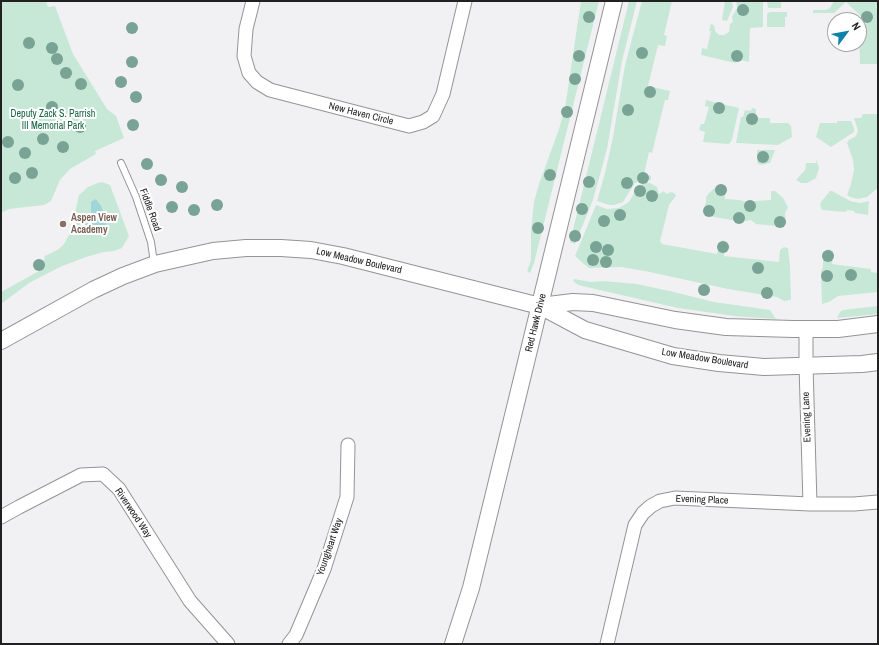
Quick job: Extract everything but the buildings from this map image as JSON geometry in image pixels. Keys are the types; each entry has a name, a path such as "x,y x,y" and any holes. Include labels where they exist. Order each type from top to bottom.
{"street":[{"name":"New Haven Circle","path":"253,1 246,29 244,56 249,73 257,82 270,90 409,126 424,122 433,116 443,94 465,1"},
{"name":"Red Hawk Drive","path":"453,644 471,588 614,1"},
{"name":"Low Meadow Boulevard","path":"1,341 93,290 154,264 214,251 246,248 280,248 311,250 343,256 540,306 585,330 673,356 719,363 764,367 862,364 878,362"},
{"name":"Low Meadow Boulevard","path":"540,306 573,302 593,303 676,320 726,327 806,330 838,329 878,324"},
{"name":"Evening Lane","path":"806,330 810,504"},
{"name":"Youngheart Way","path":"290,644 296,635 324,569 347,497 348,445"},
{"name":"Riverwood Way","path":"1,517 81,475 103,474 119,489 190,601 228,644"},
{"name":"Evening Place","path":"607,644 635,525 643,513 660,501 675,498 810,504 878,502"}],"lane":[{"name":"Fiddle Road","path":"121,163 136,197 151,242 154,264"}],"green space":[{"name":"Deputy Zack S. Parrish III Memorial Park","path":"1,1 46,1 48,7 55,6 73,54 107,109 116,116 124,138 95,151 96,154 70,169 60,180 51,201 44,205 9,209 1,213"},
{"path":"581,1 599,1 534,263 530,273 527,271 531,260 531,231 534,202 565,108"},
{"path":"629,1 637,1 622,61 607,149 593,200 575,244 570,242"},
{"path":"642,1 672,1 664,35 667,36 665,46 658,45 648,86 670,91 668,100 665,100 652,153 649,152 644,174 651,176 651,180 635,183 623,202 609,205 597,201 613,137 625,65"},
{"path":"725,1 732,1 733,7 727,21 722,20"},
{"path":"736,1 763,1 763,27 750,28 749,62 736,59 735,63 701,55 702,48 707,49 711,24 714,25 715,31 719,35 724,35 729,32 730,24 733,22 732,17 737,8"},
{"path":"767,1 781,1 781,8 768,8"},
{"path":"834,1 878,1 876,8 878,8 878,64 860,64 860,52 867,52 867,12 856,12 846,2 835,12 813,13 813,10 826,10 830,8"},
{"path":"770,12 787,12 787,17 785,17 785,27 767,27 767,14"},
{"path":"706,100 739,108 732,140 729,144 703,142 705,132 699,130 701,124 704,124 709,107 705,106"},
{"path":"752,108 756,109 756,118 770,118 770,123 788,123 791,126 792,137 778,145 736,143 741,117 743,117 745,110 751,111"},
{"path":"863,114 878,114 878,188 867,197 858,199 847,195 854,170 853,160 847,143 856,136 858,131 854,118 861,118"},
{"path":"837,121 851,121 854,132 831,147 816,137 820,123 837,123"},
{"path":"757,150 775,150 770,163 762,165 758,164"},
{"path":"816,159 819,168 816,178 807,183 801,183 796,180 805,170 806,163 816,163"},
{"path":"102,182 110,185 129,236 122,248 86,257 60,267 29,283 1,304 1,292 41,270 45,256 59,249 64,244 71,231 79,195 88,187"},
{"path":"650,183 657,187 659,194 664,191 666,194 671,192 674,193 676,196 669,205 660,241 662,244 717,254 720,243 723,240 726,244 724,256 779,262 780,250 784,247 788,248 791,300 784,301 777,297 728,289 645,271 621,267 589,268 585,265 575,256 596,205 607,209 619,208 629,202 638,186"},
{"path":"718,185 724,185 725,199 740,200 750,203 755,201 771,200 771,191 775,191 783,198 788,207 785,213 786,224 776,226 756,224 751,220 742,222 709,216 704,209 706,197"},
{"path":"830,191 850,201 860,203 869,201 868,215 855,213 854,211 848,210 845,212 822,210 820,205 821,202"},
{"path":"829,249 833,251 832,264 871,269 871,272 878,273 878,292 838,296 829,302 822,304 821,271 823,267 823,252"},
{"path":"574,279 591,282 603,281 637,284 714,302 770,310 776,319 734,316 678,308 578,285 573,281"},
{"path":"878,306 878,314 837,318 843,310"}],"water":[{"path":"96,199 101,206 106,219 106,226 100,233 92,233 86,229 86,224 91,218 91,202"}],"place":[{"name":"Aspen View Academy","path":"63,224"}]}
